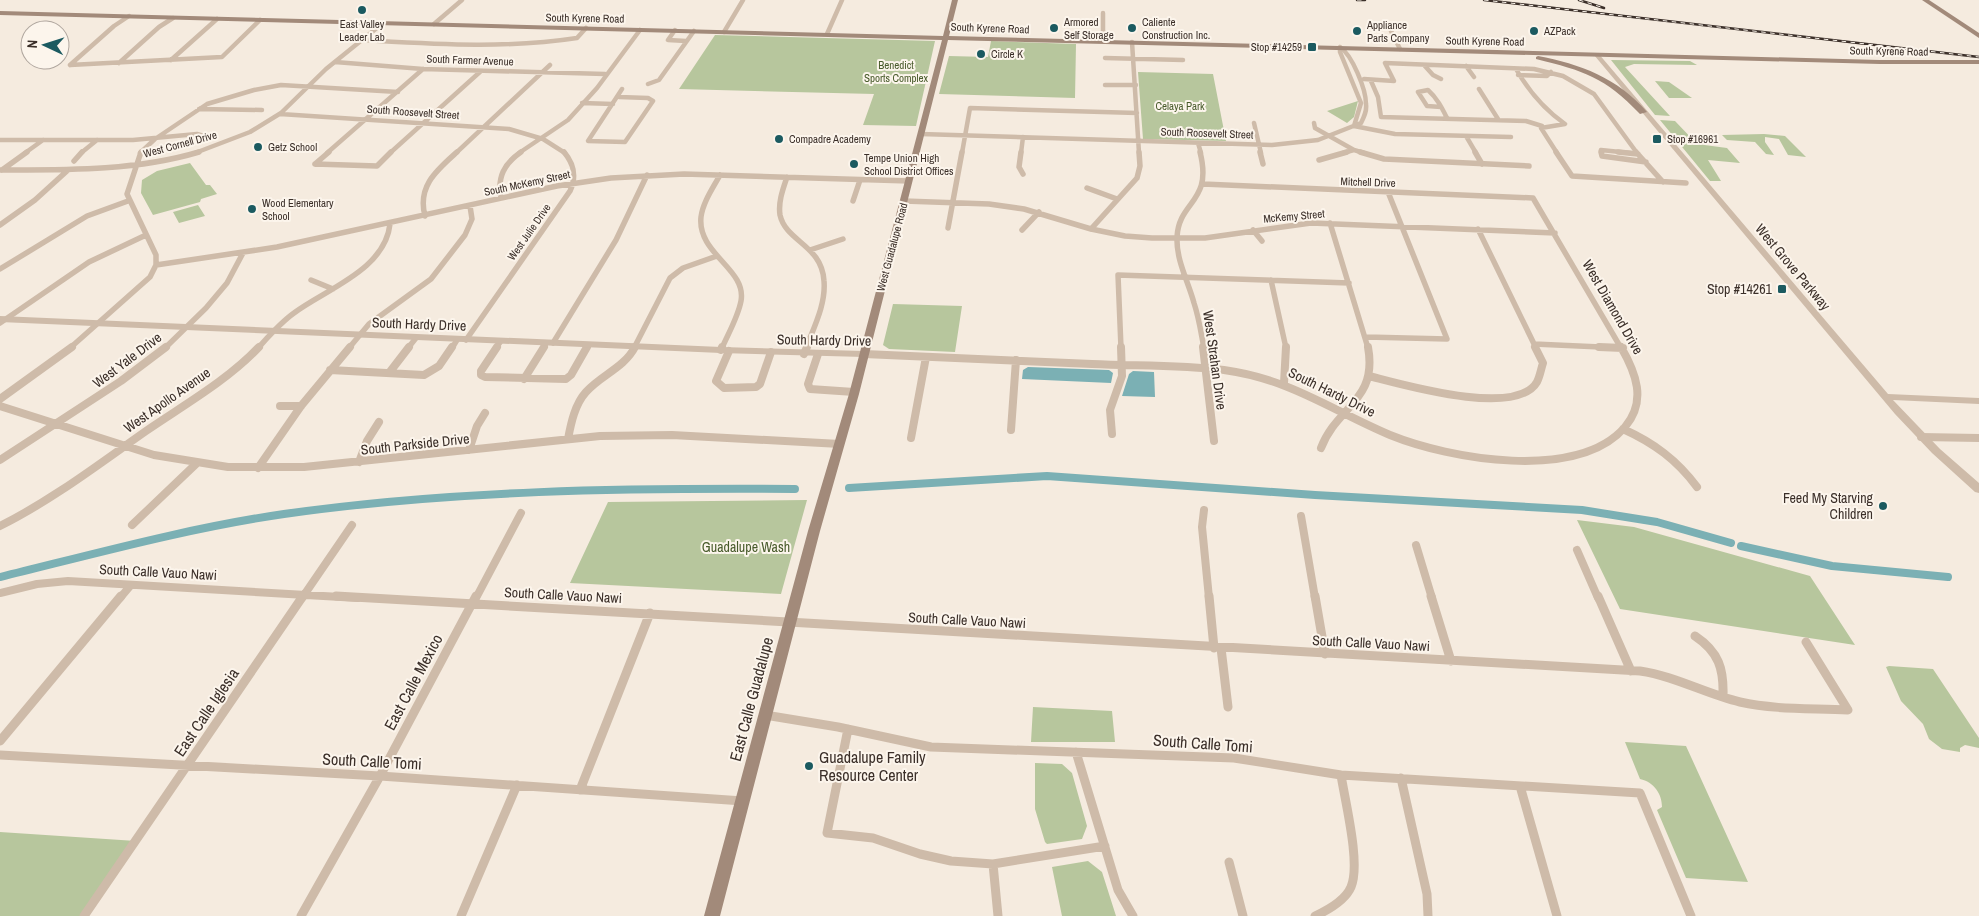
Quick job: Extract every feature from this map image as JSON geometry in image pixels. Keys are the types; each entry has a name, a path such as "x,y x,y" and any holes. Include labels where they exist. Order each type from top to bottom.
{"main road":[{"name":"West Guadalupe Road","path":"827,488 864,354 955,0"},
{"path":"1925,0 1979,36"},
{"path":"1934,0 1979,29"},
{"name":"South Kyrene Road","path":"0,13 1340,48 1979,62"},
{"path":"1469,51 1534,57 1573,66 1615,86 1643,112"},
{"name":"East Calle Guadalupe","path":"712,916 789,623 827,488"}],"street":[{"path":"434,24 462,0"},
{"path":"724,32 744,0"},
{"path":"827,34 842,0"},
{"path":"1103,13 1103,41"},
{"path":"129,16 114,26 70,65 222,57 260,20"},
{"path":"119,63 173,18"},
{"path":"171,60 217,19"},
{"name":"West Cornell Drive","path":"128,200 127,188 135,166 204,150 247,133 280,114 306,87 383,23"},
{"path":"362,40 450,44 515,44 577,38 586,28"},
{"path":"501,198 498,188 502,172 521,151 543,139 568,120 640,30"},
{"path":"675,30 668,40 686,41"},
{"path":"648,84 659,80 694,31"},
{"path":"1391,31 1400,49"},
{"path":"1091,229 1137,178 1140,166 1132,42"},
{"path":"1340,48 1346,51 1368,104 1364,119 1361,123 1354,126"},
{"name":"West Grove Parkway","path":"1596,54 1885,397 1921,437 1979,489"},
{"path":"1105,58 1183,60"},
{"name":"South Farmer Avenue","path":"335,62 423,69 605,74"},
{"path":"1364,79 1394,81 1385,63 1466,66 1517,72 1551,72 1575,82 1594,94 1638,154 1663,182"},
{"path":"424,216 421,201 429,181 482,126 521,94 550,64"},
{"path":"1424,65 1433,75 1441,79"},
{"path":"1466,66 1474,77"},
{"path":"423,69 315,164 377,166 421,123 481,71"},
{"path":"1371,80 1378,97 1381,116 1498,119 1529,121 1542,126 1561,126 1565,124 1549,113 1517,72"},
{"path":"1105,84 1136,85"},
{"path":"0,171 68,170 135,166 142,149 199,109 216,100 264,87 306,87 398,92"},
{"path":"619,97 648,98 653,102 625,142 588,141 619,97 622,89"},
{"path":"1478,89 1498,119"},
{"path":"1441,107 1427,106 1418,92 1428,90 1441,107 1447,118"},
{"path":"582,104 613,104"},
{"path":"948,228 970,108 1137,113"},
{"path":"199,109 262,110"},
{"name":"South Roosevelt Street","path":"280,114 482,126 509,129 543,139"},
{"path":"1254,123 1263,164"},
{"path":"1314,123 1315,128 1354,150 1391,160 1529,166"},
{"path":"1354,126 1382,133 1511,137"},
{"name":"South Roosevelt Street","path":"921,134 1296,144 1331,137 1354,126"},
{"path":"1542,126 1572,176 1686,182"},
{"path":"0,140 155,139 198,134 211,138"},
{"path":"1466,136 1482,164"},
{"path":"1023,137 1020,167 1023,174"},
{"path":"543,139 555,145 571,160 574,171 573,183"},
{"path":"1082,139 1082,149"},
{"path":"0,171 43,140"},
{"path":"74,162 77,156 97,140"},
{"path":"1198,142 1204,174 1203,184"},
{"path":"1319,160 1354,150"},
{"path":"1638,154 1601,150 1602,156 1646,162"},
{"path":"0,225 35,200 68,170"},
{"path":"524,379 597,271 640,192 647,175"},
{"name":"South McKemy Street","path":"156,265 243,253 390,224 573,183 647,175 720,175 909,181"},
{"path":"720,175 705,204 700,219 702,236 709,248 739,282 742,292 741,301 716,381 718,386 724,388 756,387 760,384 771,352"},
{"path":"787,177 778,207 781,221 810,250 819,262 824,283 823,296 804,354"},
{"path":"853,201 860,180"},
{"name":"West Julie Drive","path":"389,373 431,373 437,369 462,340 564,201 573,183"},
{"name":"Mitchell Drive","path":"1203,184 1533,198"},
{"name":"West Strahan Drive","path":"1203,184 1181,217 1177,226 1176,239 1184,278 1197,313 1214,442"},
{"path":"1087,188 1117,199"},
{"path":"1366,337 1447,339 1388,192"},
{"name":"West Diamond Drive","path":"1533,198 1632,366 1638,388 1634,418 1623,430"},
{"path":"0,269 87,216 128,200 156,255 156,265 150,277 140,288 47,366 0,399"},
{"name":"McKemy Street","path":"904,201 989,204 1039,212 1091,229 1125,236 1176,239 1205,238 1289,224 1330,223 1555,233"},
{"path":"258,468 301,406 359,336 382,314 431,279 465,235 472,219 470,206"},
{"path":"1022,230 1039,212"},
{"path":"1321,448 1328,432 1361,395 1369,376 1370,359 1366,337 1330,223"},
{"name":"West Apollo Avenue","path":"4,525 123,446 243,362 294,312 333,289 366,265 389,240 390,224"},
{"path":"1369,376 1478,399 1501,399 1520,395 1535,385 1543,375 1543,362 1478,229"},
{"path":"1253,230 1262,241"},
{"path":"1,320 110,251 146,235"},
{"path":"810,250 843,239"},
{"name":"West Yale Drive","path":"0,460 144,366 186,328 227,283 243,253"},
{"path":"568,439 572,419 586,392 623,364 636,347 670,278 683,268 717,256"},
{"path":"1112,434 1110,410 1122,376 1118,275 1349,283"},
{"path":"311,280 333,289"},
{"path":"1271,280 1287,353 1284,383"},
{"name":"South Hardy Drive","path":"1,320 804,354 926,356 1205,369 1242,373 1284,383 1405,441 1438,451 1479,458 1528,460 1560,458 1591,450 1610,441 1623,430"},
{"path":"330,370 389,373 416,338"},
{"path":"501,341 481,371 481,375 524,379 566,379 571,375 588,345"},
{"path":"1534,344 1623,348"},
{"path":"818,354 808,384 810,389 854,392"},
{"path":"911,438 926,356"},
{"path":"1011,430 1016,360"},
{"path":"1885,397 1979,401"},
{"name":"South Parkside Drive","path":"0,406 154,455 196,463 258,468 304,467 359,462 600,436 663,435 840,444"},
{"path":"280,406 301,406"},
{"path":"469,450 477,426 485,414"},
{"path":"359,462 367,441 379,422"},
{"path":"1623,430 1647,440 1676,459 1696,487"},
{"path":"1921,437 1979,438"},
{"path":"132,525 196,463"},
{"path":"1204,510 1202,527 1228,707"},
{"name":"East Calle Mexico","path":"300,916 380,776 521,514"},
{"path":"1301,516 1325,654"},
{"name":"East Calle Iglesia","path":"84,916 352,525"},
{"path":"1416,545 1451,661"},
{"path":"1578,550 1631,671"},
{"name":"South Calle Vauo Nawi","path":"0,593 36,584 68,581 650,613 789,623 1648,672 1684,680 1723,697 1756,705 1848,710 1806,642"},
{"path":"0,741 131,585"},
{"path":"580,790 650,613"},
{"path":"1695,636 1708,644 1720,660 1724,673 1723,697"},
{"name":"South Calle Tomi","path":"765,716 848,729 899,744 931,748 1234,758 1341,775 1640,793 1691,916"},
{"path":"848,729 828,833 873,838 920,854 951,861 993,864 1105,846"},
{"path":"1076,752 1118,890 1133,916"},
{"name":"South Calle Tomi","path":"0,755 380,776 742,801"},
{"path":"1315,916 1333,906 1352,886 1354,859 1341,775"},
{"path":"1401,778 1427,894 1428,916"},
{"path":"461,916 517,785"},
{"path":"1520,786 1557,916"},
{"path":"1229,862 1243,916"},
{"path":"993,864 998,916"}],"green space":[{"name":"Benedict Sports Complex","path":"715,35 935,41 916,126 863,125 874,94 679,89"},
{"path":"991,41 1076,44 1075,98 939,94 949,56 988,57"},
{"path":"1611,60 1690,61 1697,65 1634,64 1625,67 1670,116 1655,115"},
{"name":"Celaya Park","path":"1138,72 1213,74 1226,141 1143,139"},
{"path":"1655,81 1669,82 1692,98 1669,98"},
{"path":"1358,101 1354,117 1347,123 1327,111"},
{"path":"1660,120 1675,121 1697,144 1727,148 1740,163 1708,160 1721,181 1710,181"},
{"path":"1764,134 1785,136 1806,157 1788,155 1779,139 1765,137 1765,142 1774,155 1766,154 1755,142 1727,140 1722,135"},
{"path":"190,163 206,185 210,185 217,194 201,199 200,202 153,215 141,193 142,180 157,171"},
{"path":"198,205 205,216 179,223 173,212"},
{"path":"893,304 962,306 955,352 889,349 883,345"},
{"name":"Guadalupe Wash","path":"807,500 781,594 570,583 608,502"},
{"path":"1577,520 1634,527 1810,576 1855,645 1620,609"},
{"path":"1886,667 1933,669 1979,738 1979,748 1965,745 1960,748 1960,752 1942,749 1929,739 1923,724 1901,701"},
{"path":"1033,707 1112,711 1115,742 1031,742"},
{"path":"1625,742 1686,746 1748,882 1686,878 1657,810 1662,807 1659,793 1649,783 1640,779"},
{"path":"1035,763 1062,764 1072,773 1087,826 1082,839 1047,844 1045,842 1035,809"},
{"path":"0,832 136,841 84,916 0,916"},
{"path":"1088,861 1102,872 1116,916 1062,916 1052,867"}],"water":[{"path":"1028,367 1109,370 1113,373 1111,383 1022,379 1023,370"},
{"path":"1133,371 1154,372 1155,397 1122,396 1129,374"}],"waterway":[{"path":"849,488 1047,476 1315,495 1582,510 1657,522 1731,543"},
{"path":"0,577 141,542 212,527 284,514 347,506 475,495 539,492 795,489"},
{"path":"1741,546 1832,566 1948,577"}],"railway":[{"path":"1357,0 1365,0"},
{"path":"1484,0 1979,57"},
{"path":"1579,0 1604,8"}],"place":[{"name":"East Valley Leader Lab","path":"362,10"},
{"name":"Armored Self Storage","path":"1054,28"},
{"name":"Caliente Construction Inc.","path":"1132,28"},
{"name":"Appliance Parts Company","path":"1357,31"},
{"name":"AZPack","path":"1534,31"},
{"name":"Stop #14259","path":"1312,47"},
{"name":"Circle K","path":"981,54"},
{"name":"Compadre Academy","path":"779,139"},
{"name":"Stop #16961","path":"1657,139"},
{"name":"Getz School","path":"258,147"},
{"name":"Tempe Union High School District Offices","path":"854,164"},
{"name":"Wood Elementary School","path":"252,209"},
{"name":"Stop #14261","path":"1782,289"},
{"name":"Feed My Starving Children","path":"1883,506"},
{"name":"Guadalupe Family Resource Center","path":"809,766"}]}
